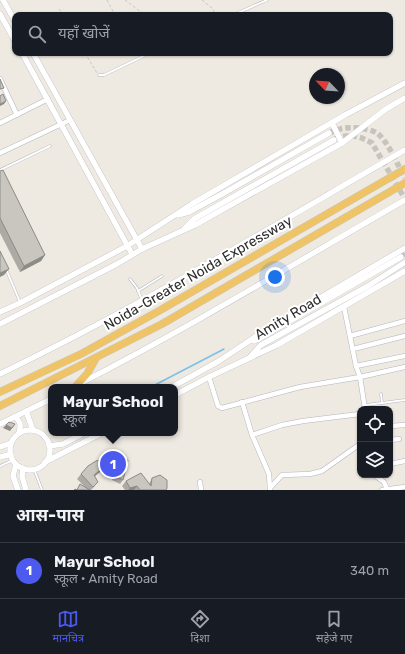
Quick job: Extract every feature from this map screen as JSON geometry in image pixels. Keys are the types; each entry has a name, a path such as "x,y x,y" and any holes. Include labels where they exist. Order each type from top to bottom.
{"highway":[{"name":"Noida-Greater Noida Expressway","path":"0,392 95,346 405,169"},
{"name":"Noida-Greater Noida Expressway","path":"0,406 162,324 405,183"},
{"path":"77,384 87,374 96,358"}],"street":[{"path":"3,0 12,16"},
{"path":"0,14 12,36"},
{"path":"24,56 132,254"},
{"path":"35,56 142,249"},
{"path":"0,79 17,115"},
{"path":"0,312 20,303 127,246 174,216 332,122 405,82"},
{"path":"0,324 117,264 132,254 195,226 342,143 386,109 405,98"},
{"path":"0,123 48,100"},
{"path":"0,153 70,120"},
{"path":"332,122 342,143"},
{"path":"174,216 189,212 329,133"},
{"path":"182,231 194,219 334,140"},
{"path":"0,374 42,354 142,301 405,150"},
{"path":"79,384 193,323 405,200"},
{"name":"Amity Road","path":"178,384 205,370 267,329 405,248"},
{"path":"246,343 260,338 403,260"},
{"path":"248,358 261,345 368,286 403,260"},
{"name":"Amity Road","path":"178,393 208,377 277,345 405,271"},
{"path":"344,307 356,366 360,376 364,406"},
{"path":"350,336 405,321"},
{"path":"353,349 405,336"},
{"path":"356,366 405,356"},
{"path":"208,377 220,408 300,387 405,367"},
{"path":"0,424 48,400"},
{"path":"242,402 252,435 269,474 270,489"},
{"path":"26,411 33,430"},
{"path":"252,435 282,425 357,414"},
{"path":"15,417 19,420 21,427 20,433"},
{"path":"393,426 405,425"},
{"path":"45,462 48,457 49,446 48,441 43,435 33,430 29,430 15,436 11,443 11,454 15,462 23,468 30,470 38,468 45,462 96,436"},
{"path":"49,446 63,444 78,436"},
{"path":"393,440 399,439"},
{"path":"0,447 11,443"},
{"path":"270,489 282,475 310,474 322,471 357,446"},
{"path":"0,457 11,454"},
{"path":"393,463 405,461"},
{"path":"15,462 14,476 18,490"},
{"path":"23,468 22,476 26,490"},
{"path":"378,478 384,482 384,490 405,487"},
{"path":"200,482 201,490"}],"lane":[{"path":"240,12 267,0"},
{"path":"99,74 104,75 144,56"},
{"path":"0,170 50,146"},
{"path":"3,262 20,303"},
{"path":"138,290 162,276"},
{"path":"130,279 138,290 142,301"},
{"path":"381,394 382,403"},
{"path":"368,406 405,400"},
{"path":"0,466 15,462"},
{"path":"34,469 42,490"}],"path":[{"path":"107,0 114,12"},
{"path":"125,0 141,12"},
{"path":"202,0 212,8 214,12"},
{"path":"87,56 96,72 99,74"}],"building":[{"path":"0,79 4,88 0,89"},
{"path":"3,94 6,101 0,104 0,96"},
{"path":"3,170 45,255 24,266 0,218 0,171"},
{"path":"0,251 9,269 0,273"},
{"path":"9,422 15,424 12,428 6,425"},
{"path":"113,457 128,460 123,480 115,476 118,466 103,468 94,475 98,482 93,487 81,474 88,466 96,461"},
{"path":"141,473 151,486 152,478 160,475 167,480 166,490 140,490 137,486 130,488 126,481"},
{"path":"80,484 90,490 77,490"}],"waterway":[{"path":"157,384 224,349"}],"tunnel":[{"path":"329,133 340,129 351,128 366,129 377,133 389,148 405,178"},
{"path":"335,139 345,136 354,136 372,143 405,199"},
{"path":"401,257 405,252"}],"place":[{"name":"Mayur School","path":"113,464"}]}
